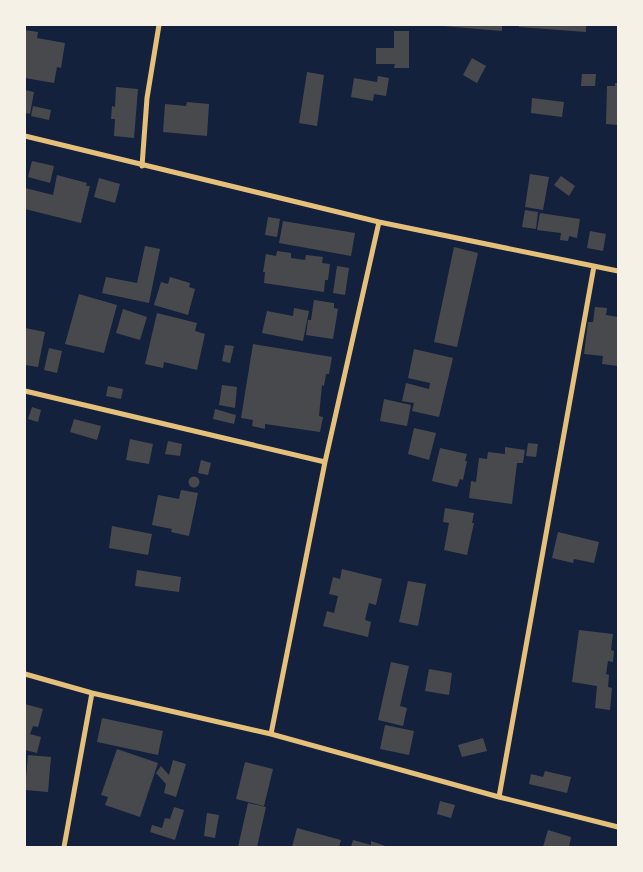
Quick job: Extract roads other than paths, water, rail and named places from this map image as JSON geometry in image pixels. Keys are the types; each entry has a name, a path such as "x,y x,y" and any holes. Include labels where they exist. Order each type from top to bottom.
{"street":[{"path":"142,166 147,98 160,25"},
{"path":"25,136 142,166 379,222 618,271"},
{"path":"271,734 324,462 379,222"},
{"path":"499,797 594,266"},
{"path":"25,391 324,462"},
{"path":"25,674 92,693 271,734 499,797 618,827"},
{"path":"64,847 92,693"}]}
